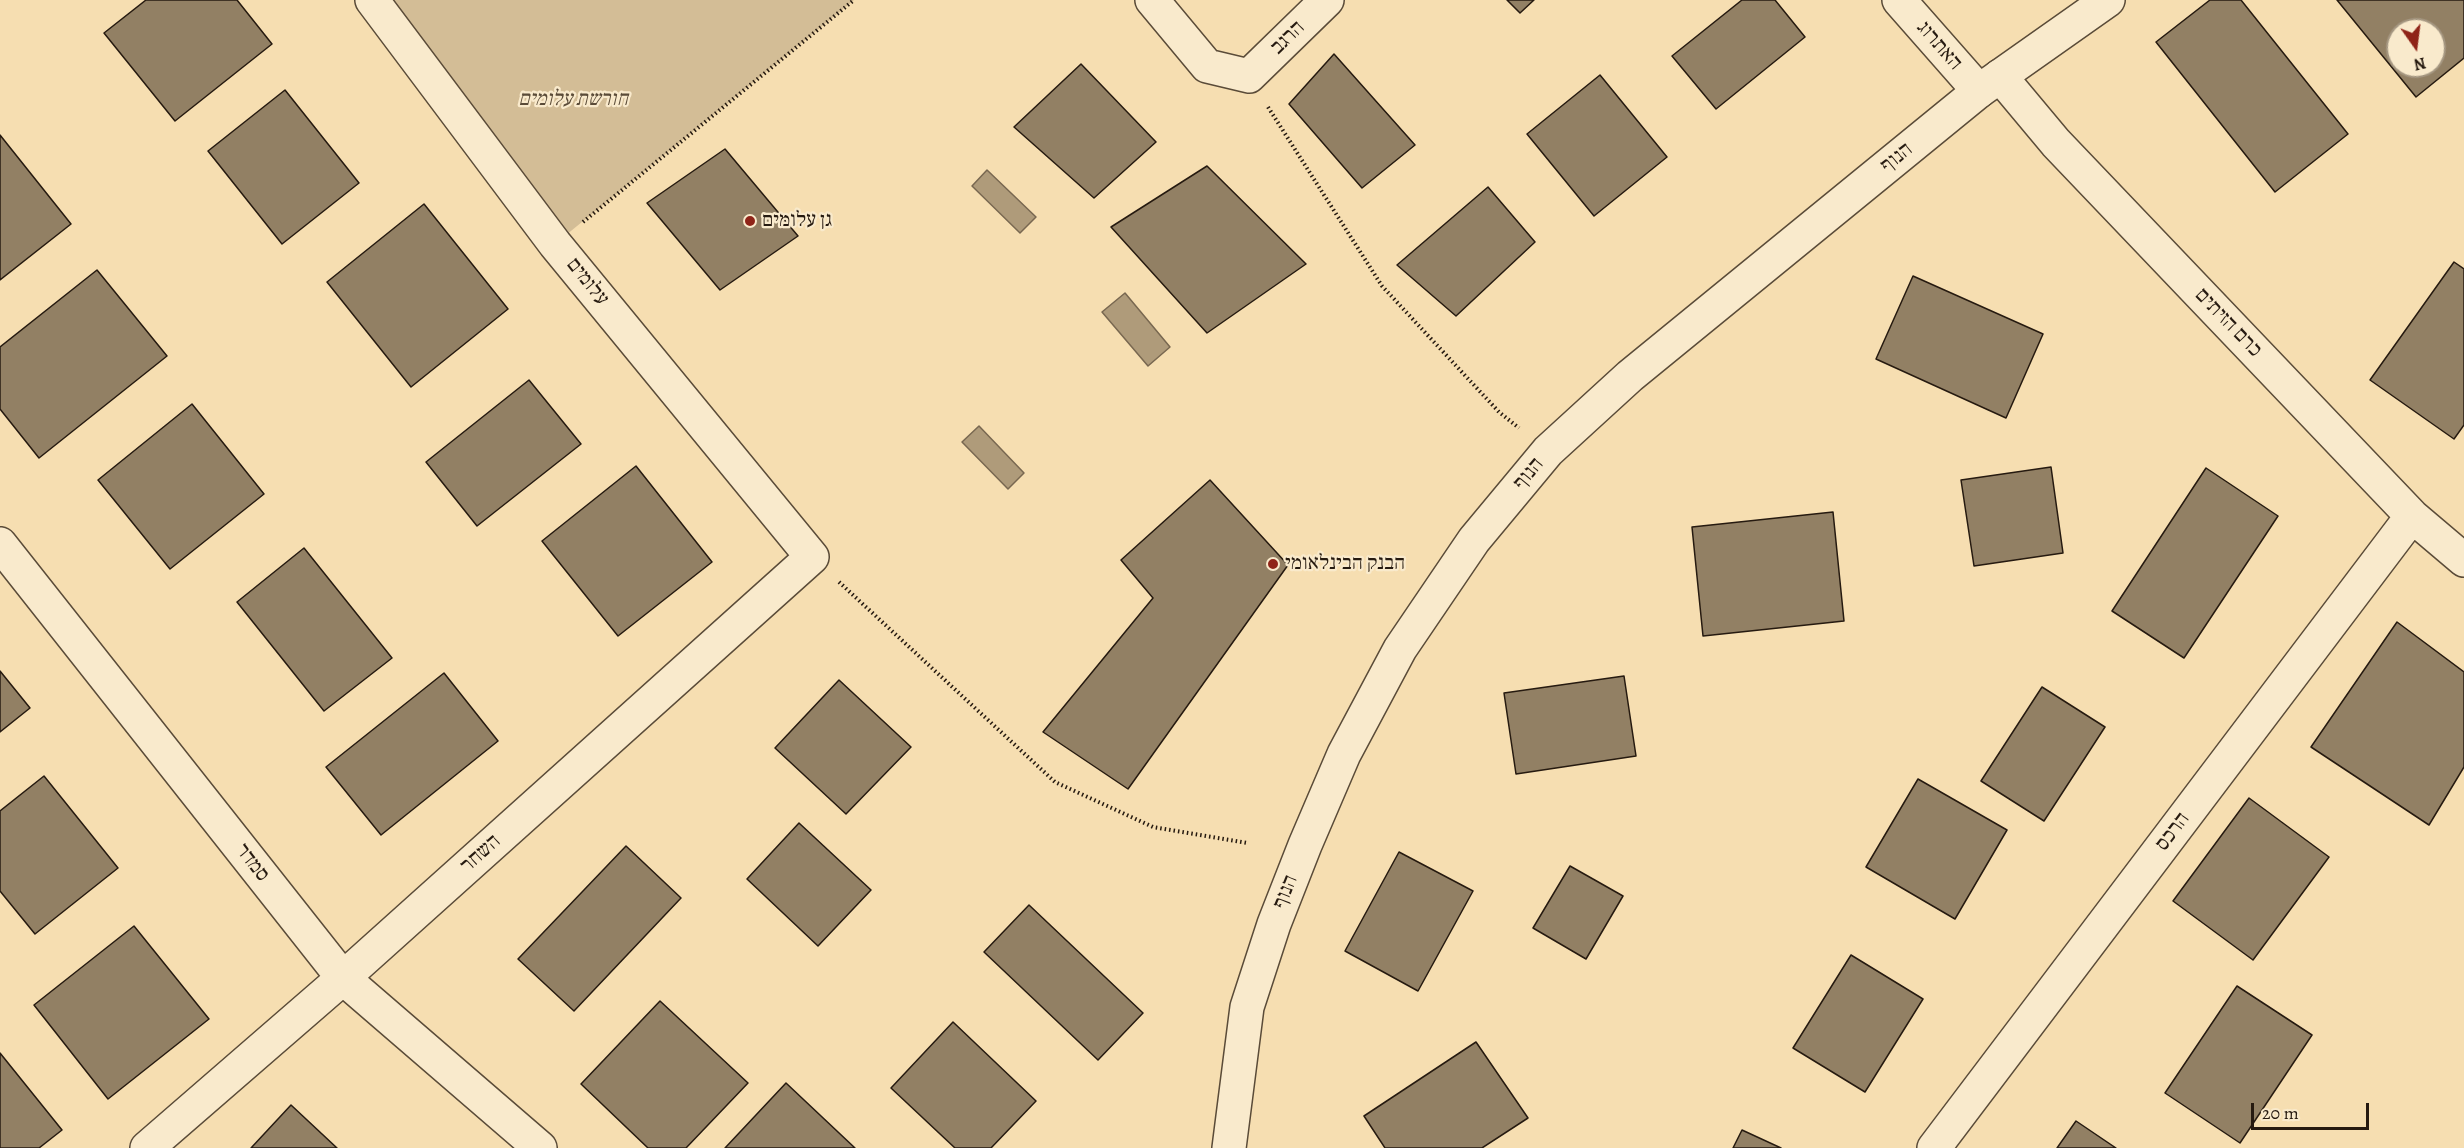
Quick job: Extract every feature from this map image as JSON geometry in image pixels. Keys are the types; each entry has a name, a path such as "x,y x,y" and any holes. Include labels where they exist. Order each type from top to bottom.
{"street":[{"name":"עלומים","path":"372,0 555,244 812,557"},
{"path":"1152,0 1207,66 1249,76"},
{"name":"הרגב","path":"1249,76 1327,0"},
{"name":"האתרוג","path":"1899,0 1990,84"},
{"name":"הנוף","path":"1229,1148 1247,1007 1274,924 1344,754 1400,649 1474,540 1548,451 1630,376 1990,84 2108,0"},
{"name":"כרם הזיתים","path":"1990,84 2056,142 2412,516 2464,560"},
{"name":"הרכס","path":"1934,1148 2412,516"},
{"name":"סמדר","path":"0,544 343,978 540,1148"},
{"name":"השחר","path":"147,1148 343,978 812,557"}],"path":[{"path":"555,244 854,0"},
{"path":"1249,76 1382,286 1499,412 1548,451"},
{"path":"812,557 1055,782 1153,827 1248,843"}],"green space":[{"name":"חורשת עלומים","path":"372,0 854,0 555,244"}],"shaded area":[{"path":"987,170 1036,217 1020,233 972,186"},
{"path":"1125,293 1170,347 1148,366 1102,312"},
{"path":"979,426 1024,473 1008,489 962,442"}],"building":[{"path":"146,0 237,0 272,44 175,121 104,33"},
{"path":"1507,0 1534,0 1520,13"},
{"path":"1742,0 1775,0 1805,37 1716,109 1672,56"},
{"path":"2210,0 2241,0 2348,134 2275,192 2156,42"},
{"path":"2337,0 2464,0 2464,58 2446,73 2446,18 2386,18 2386,60"},
{"path":"1334,54 1415,145 1362,188 1289,104"},
{"path":"1081,64 1156,142 1094,198 1014,127"},
{"path":"1600,75 1667,157 1594,216 1527,134"},
{"path":"2401,78 2439,78 2416,97"},
{"path":"285,90 359,183 282,244 208,151"},
{"path":"0,135 71,224 0,280"},
{"path":"725,149 798,236 720,290 647,203"},
{"path":"1207,166 1306,264 1207,333 1111,227"},
{"path":"1488,187 1535,242 1456,316 1397,265"},
{"path":"424,204 508,309 411,387 327,282"},
{"path":"2454,262 2464,269 2464,425 2454,439 2370,380"},
{"path":"97,270 167,356 39,458 0,409 0,347"},
{"path":"1913,276 2043,334 2006,418 1876,359"},
{"path":"529,380 581,444 477,526 426,462"},
{"path":"192,404 264,494 170,569 98,480"},
{"path":"636,466 712,562 618,636 542,541"},
{"path":"2051,467 2063,553 1974,566 1961,480"},
{"path":"2206,468 2278,516 2184,658 2112,611"},
{"path":"1210,480 1288,565 1128,789 1043,732 1153,598 1121,560"},
{"path":"1833,512 1844,621 1703,636 1692,527"},
{"path":"304,548 392,658 324,711 237,602"},
{"path":"2397,622 2464,672 2464,767 2429,825 2311,747"},
{"path":"0,671 30,708 0,732"},
{"path":"444,673 498,741 381,835 326,767"},
{"path":"1624,676 1636,756 1516,774 1504,693"},
{"path":"839,680 911,747 846,814 775,748"},
{"path":"2042,687 2105,727 2044,821 1981,781"},
{"path":"44,776 118,868 35,934 0,891 0,811"},
{"path":"1918,779 2007,830 1955,919 1866,867"},
{"path":"2249,798 2329,857 2253,960 2173,901"},
{"path":"799,823 871,890 818,946 747,879"},
{"path":"626,846 681,898 574,1011 518,959"},
{"path":"1399,852 1473,891 1418,991 1345,951"},
{"path":"1570,866 1623,896 1586,959 1533,928"},
{"path":"1029,905 1143,1013 1098,1060 984,952"},
{"path":"134,926 209,1019 108,1099 34,1005"},
{"path":"1851,955 1923,999 1865,1092 1793,1048"},
{"path":"2237,986 2312,1035 2240,1143 2165,1093"},
{"path":"660,1001 748,1083 686,1148 648,1148 581,1084"},
{"path":"953,1022 1036,1101 991,1148 955,1148 891,1088"},
{"path":"1476,1042 1528,1118 1482,1148 1385,1148 1364,1116"},
{"path":"0,1053 62,1130 39,1148 0,1148"},
{"path":"786,1083 855,1148 725,1148"},
{"path":"291,1105 337,1148 251,1148"},
{"path":"2076,1121 2116,1148 2057,1148"},
{"path":"1742,1130 1781,1148 1733,1148"}],"place":[{"name":"גן עלומים","path":"750,221"},
{"name":"הבנק הבינלאומי","path":"1273,564"}]}
